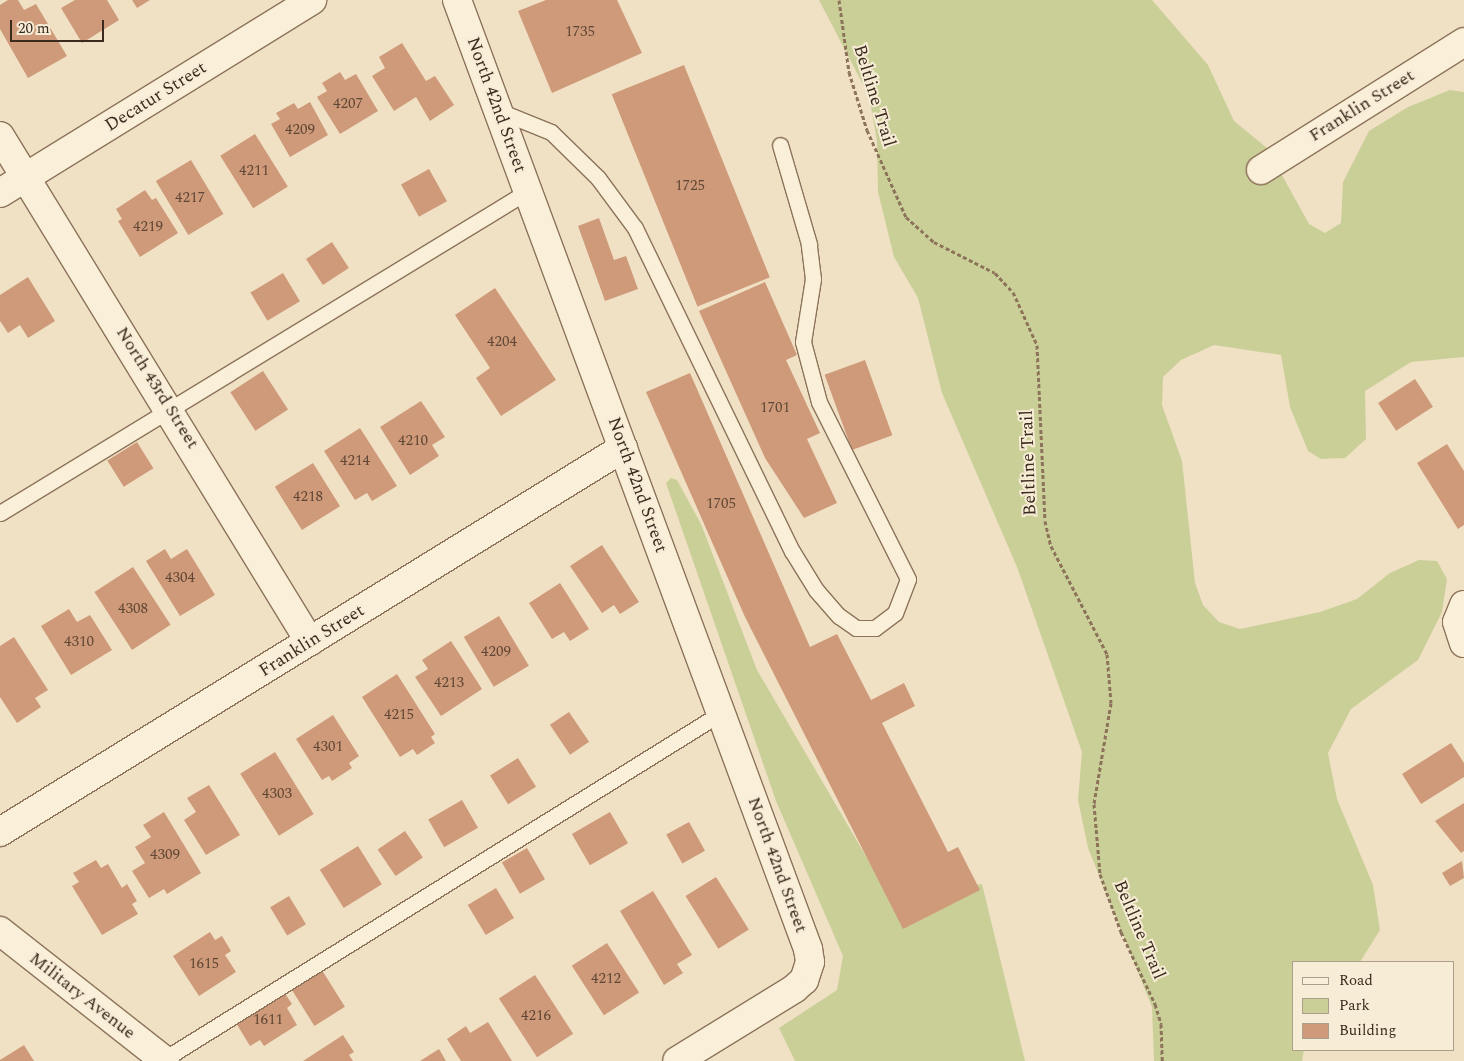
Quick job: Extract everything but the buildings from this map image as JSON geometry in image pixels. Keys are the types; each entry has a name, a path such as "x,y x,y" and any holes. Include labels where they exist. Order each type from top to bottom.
{"street":[{"name":"Decatur Street","path":"0,193 312,0"},
{"name":"North 42nd Street","path":"457,0 808,949 808,971 804,980 794,989 677,1061"},
{"name":"Franklin Street","path":"1261,170 1464,42"},
{"name":"North 43rd Street","path":"0,136 170,408 310,642"},
{"name":"Franklin Street","path":"0,832 623,448"},
{"path":"1461,609 1457,622 1464,644"},
{"name":"Military Avenue","path":"0,931 163,1061"}],"lane":[{"path":"498,111 551,132 598,178 635,228 792,551 816,590 839,616 856,628 875,628 896,613 908,578 819,402 803,342 813,279 810,244 780,145"},
{"path":"0,513 528,191"},
{"path":"163,1061 721,713"}],"path":[{"name":"Beltline Trail","path":"839,0 849,72 867,130 906,217 934,242 995,273 1014,292 1037,345 1044,521 1051,546 1107,654 1111,703 1094,804 1100,874 1121,932 1155,1004 1161,1024 1162,1061"}],"green space":[{"path":"819,0 1152,0 1208,65 1234,121 1267,148 1309,224 1325,233 1341,223 1343,182 1369,131 1408,107 1450,90 1464,92 1464,357 1411,362 1365,391 1366,439 1345,458 1321,459 1308,451 1290,407 1281,355 1214,345 1181,360 1163,377 1162,405 1182,461 1195,583 1203,605 1219,622 1240,629 1320,612 1357,599 1390,573 1419,560 1437,561 1447,579 1442,612 1418,660 1351,709 1328,753 1337,799 1373,885 1380,930 1361,961 1292,961 1292,1051 1304,1051 1302,1061 1154,1061 1152,1007 1088,848 1078,800 1082,752 1017,567 942,393 918,298 894,257 878,192 877,141 869,96"},
{"path":"671,478 677,480 701,524 757,670 891,899 982,884 1025,1061 795,1061 779,1028 837,990 843,956 776,801 666,483"}]}
